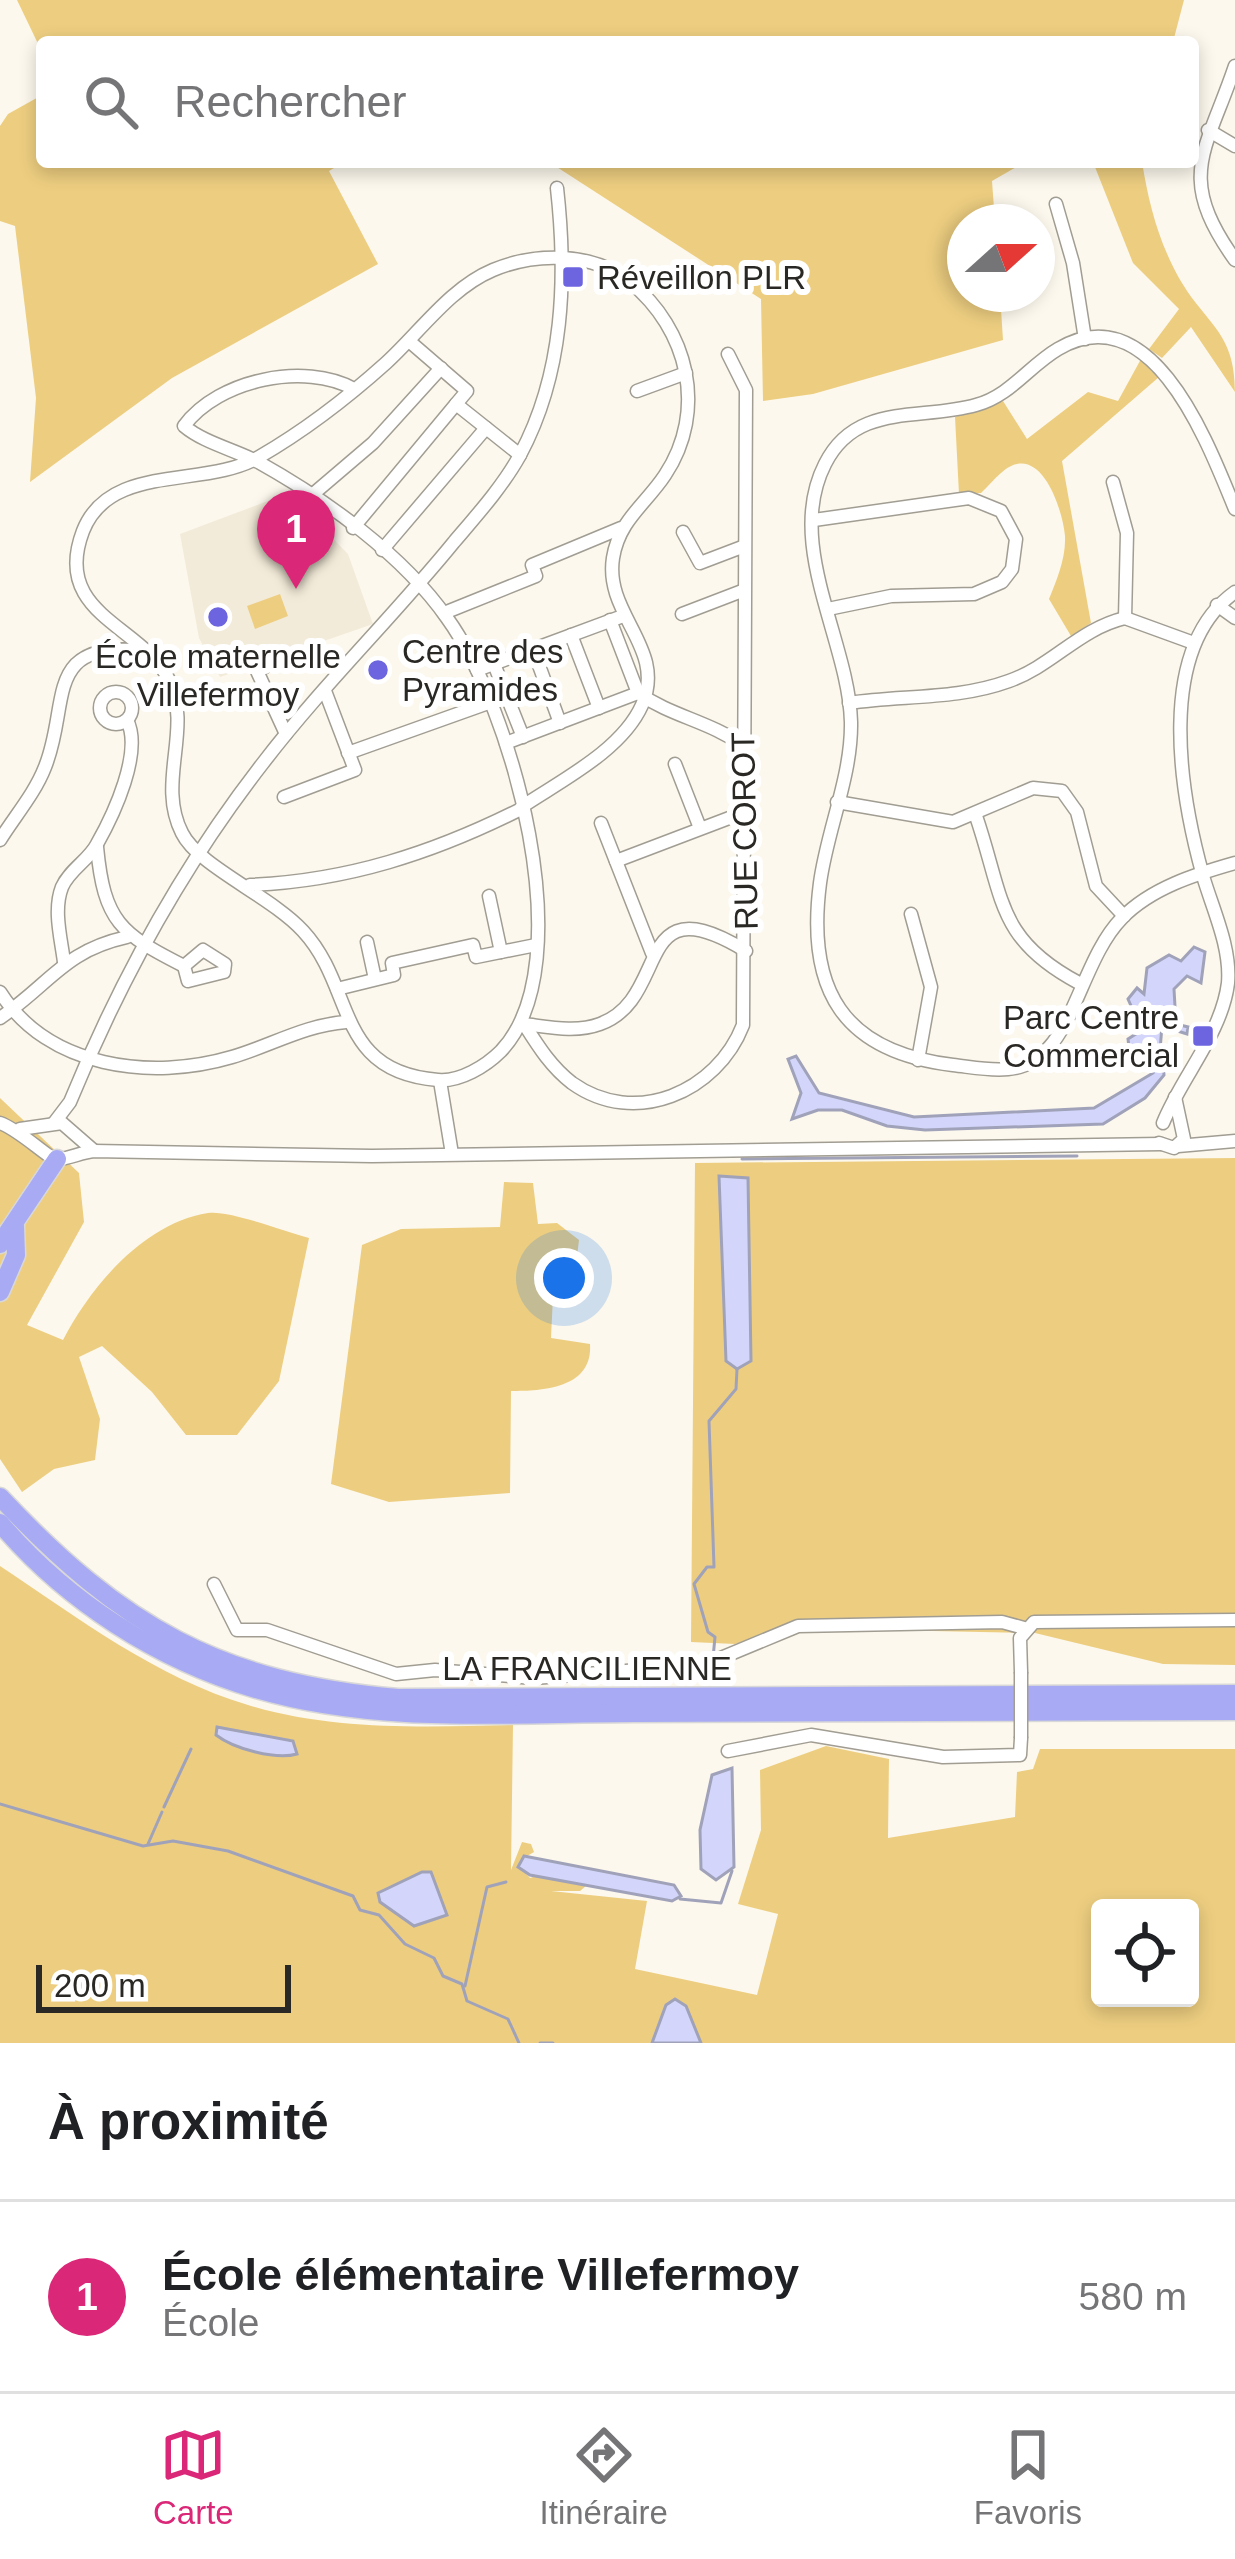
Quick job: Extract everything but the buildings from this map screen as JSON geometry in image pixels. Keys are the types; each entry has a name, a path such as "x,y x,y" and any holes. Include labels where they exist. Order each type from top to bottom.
{"highway":[{"path":"0,1244 44,1178 57,1141"},
{"path":"0,1292 16,1255 15,1226"},
{"name":"LA FRANCILIENNE","path":"2,1496 58,1560 136,1619 227,1663 327,1690 441,1698 1235,1694"},
{"name":"LA FRANCILIENNE","path":"0,1523 82,1601 154,1647 221,1678 323,1705 461,1714 1235,1711"}],"street":[{"path":"1235,66 1208,130 1198,193 1213,232 1235,260"},
{"path":"1208,130 1235,146"},
{"path":"57,1141 88,1058 143,945 195,855 286,734 418,586 520,455 544,397 560,328 565,258 557,188"},
{"path":"1055,204 1073,263 1085,339"},
{"path":"354,389 311,374 290,375 211,404 184,426 255,460 311,495 382,550 444,613 478,670 506,743 523,806 536,945 524,1024 492,1060 440,1081 380,1061 346,1022 337,989 307,934 250,885 195,855 181,832 169,787 179,709 165,670 97,614 80,582 80,543 94,511 125,488 218,475 255,460 354,389 455,294 489,272 513,262 565,258 615,272 632,284 671,329 686,373 687,418 674,460 621,528 611,568 617,618 641,696 676,718 718,728 744,746"},
{"path":"1235,509 1198,420 1165,375 1130,346 1085,339 1055,350 994,399 854,427 822,469 814,520 849,703 848,755 820,884 819,960 851,1027 880,1048 918,1060 994,1070 1036,1062 1056,1044 1079,982 1124,916 1150,896 1235,863"},
{"path":"353,528 467,391 409,340"},
{"name":"RUE COROT","path":"524,1024 550,1064 589,1093 628,1103 682,1093 721,1066 735,1048 743,1025 746,390 728,354"},
{"path":"311,495 373,443 441,368"},
{"path":"637,391 686,373"},
{"path":"456,404 520,455"},
{"path":"382,550 486,428"},
{"path":"1113,482 1127,532 1125,617"},
{"path":"814,520 969,498 1001,511 1016,538 1012,569 988,590 892,596 828,609"},
{"path":"444,613 536,576 532,565 621,528"},
{"path":"683,532 700,563 742,547"},
{"path":"682,614 742,591"},
{"path":"1235,592 1217,605 1191,642 1183,679 1188,812 1225,947 1228,984 1216,1027 1174,1095 1169,1130 1178,1146 1235,1141"},
{"path":"1217,605 1235,618"},
{"path":"849,703 972,693 1015,680 1084,632 1125,617 1191,642"},
{"path":"478,670 617,618"},
{"path":"250,885 305,883 380,866 463,836 523,806 602,751 628,727 641,696 648,657 617,618"},
{"path":"572,635 599,708"},
{"path":"0,840 46,765 63,681 92,655 122,648 147,651"},
{"path":"533,649 560,723"},
{"path":"494,664 523,736"},
{"path":"266,668 257,671 286,734"},
{"path":"284,797 355,770 325,691"},
{"path":"506,743 641,696"},
{"path":"348,753 491,702"},
{"path":"127,720 131,752 97,847 105,895 128,937 184,965"},
{"path":"675,764 700,829"},
{"path":"837,802 928,822 976,816 1033,788 1062,791 1077,812 1096,886 1124,916"},
{"path":"616,861 745,812"},
{"path":"976,816 1012,930 1041,962 1079,982"},
{"path":"601,823 652,953"},
{"path":"64,962 58,916 62,889 77,863 97,847"},
{"path":"489,896 501,952"},
{"path":"911,914 931,987 918,1060"},
{"path":"524,1024 580,1029 603,1023 637,996 652,953 676,931 699,927 746,951"},
{"path":"6,1014 44,987 64,962 94,945 128,937"},
{"path":"367,943 375,979"},
{"path":"337,989 394,975 392,963 473,945 476,957 536,945"},
{"path":"0,992 6,1014 48,1041 88,1058 136,1068 202,1065 322,1024 346,1022"},
{"path":"440,1081 452,1154"},
{"path":"0,1123 94,1151 177,1156 1136,1142 1169,1130 1215,1141"},
{"path":"214,1584 237,1630 267,1630 408,1675 435,1670 534,1678 704,1665 798,1626 1002,1622 1024,1628 1034,1622 1235,1620"},
{"path":"728,1751 811,1735 905,1753 1020,1755 1024,1628"}],"shaded area":[{"path":"17,0 1184,0 1175,36 36,40"},
{"path":"36,98 36,168 334,168 329,171 378,264 172,378 30,482 36,398 15,226 0,221 0,126 8,114"},
{"path":"558,168 1015,168 992,181 994,204 947,204 947,312 1001,312 1003,340 813,394 763,401 761,299"},
{"path":"1095,168 1143,168 1165,250 1224,342 1235,392 1191,327 1162,358 1149,349 1179,309 1133,263"},
{"path":"1141,359 1159,377 1062,461 1091,623 1071,636 1049,599 1065,544 1051,489 1036,469 1017,464 981,493 959,494 955,417 1003,401 1027,439 1088,392 1118,401"},
{"path":"289,493 348,554 373,624 220,677 199,638 180,534"},
{"path":"280,594 288,616 255,629 247,606"},
{"path":"0,1098 79,1173 84,1222 27,1325 63,1340 88,1299 122,1260 162,1229 185,1219 218,1213 309,1238 279,1381 237,1435 186,1435 152,1392 102,1346 79,1357 100,1419 95,1460 54,1469 22,1492 0,1459"},
{"path":"1235,1158 1235,1665 1163,1664 1035,1633 784,1628 735,1644 691,1642 695,1163"},
{"path":"504,1182 533,1183 538,1224 557,1223 579,1240 573,1289 553,1296 551,1338 590,1344 584,1370 551,1388 511,1391 510,1493 389,1502 331,1484 362,1245 401,1229 500,1227"},
{"path":"0,1566 150,1663 248,1705 346,1723 513,1725 511,1870 522,1842 531,1844 534,1852 522,1859 521,1868 530,1878 547,1872 587,1885 580,1891 551,1891 647,1901 635,1969 757,1995 778,1914 738,1904 761,1830 760,1770 826,1746 889,1759 888,1838 1015,1817 1017,1772 1033,1769 1040,1749 1235,1749 1235,2043 0,2043"}],"water":[{"path":"1194,947 1205,952 1201,983 1187,976 1174,989 1176,1024 1188,1027 1187,1034 1162,1026 1160,1050 1129,1047 1128,1039 1153,1023 1137,1019 1128,999 1137,988 1144,994 1147,968 1169,955 1181,961"},
{"path":"796,1056 819,1093 914,1117 1094,1108 1153,1073 1152,1062 1163,1059 1164,1075 1145,1098 1103,1124 925,1130 887,1126 842,1110 818,1110 792,1119 801,1093 788,1059"},
{"path":"719,1176 748,1178 751,1361 737,1369 726,1361"},
{"path":"217,1727 293,1741 297,1754 278,1756 244,1749 216,1735"},
{"path":"732,1768 734,1867 716,1880 701,1869 700,1830 712,1775"},
{"path":"524,1856 674,1885 681,1896 672,1901 530,1875 518,1867"},
{"path":"431,1872 447,1915 414,1926 380,1902 378,1893"},
{"path":"675,1999 686,2006 701,2043 652,2043 666,2005"}],"waterway":[{"path":"742,1159 1077,1156"},
{"path":"713,1658 715,1637 708,1632 694,1584 707,1567 714,1567 709,1421 736,1389 737,1369"},
{"path":"164,1807 191,1749"},
{"path":"0,1804 143,1846 173,1841 228,1851 353,1896 360,1910 379,1915 405,1944 434,1958 443,1976 462,1984 467,2001 508,2019 519,2043"},
{"path":"148,1844 162,1812"},
{"path":"680,1899 721,1903 732,1871"},
{"path":"465,1986 487,1887 506,1882"},
{"path":"540,2043 553,2043"}],"place":[{"name":"Réveillon PLR","path":"573,277"},
{"name":"École élémentaire Villefermoy","path":"296,589"},
{"name":"École maternelle Villefermoy","path":"218,617"},
{"name":"Centre des Pyramides","path":"378,670"},
{"name":"Parc Centre Commercial","path":"1203,1036"}]}
